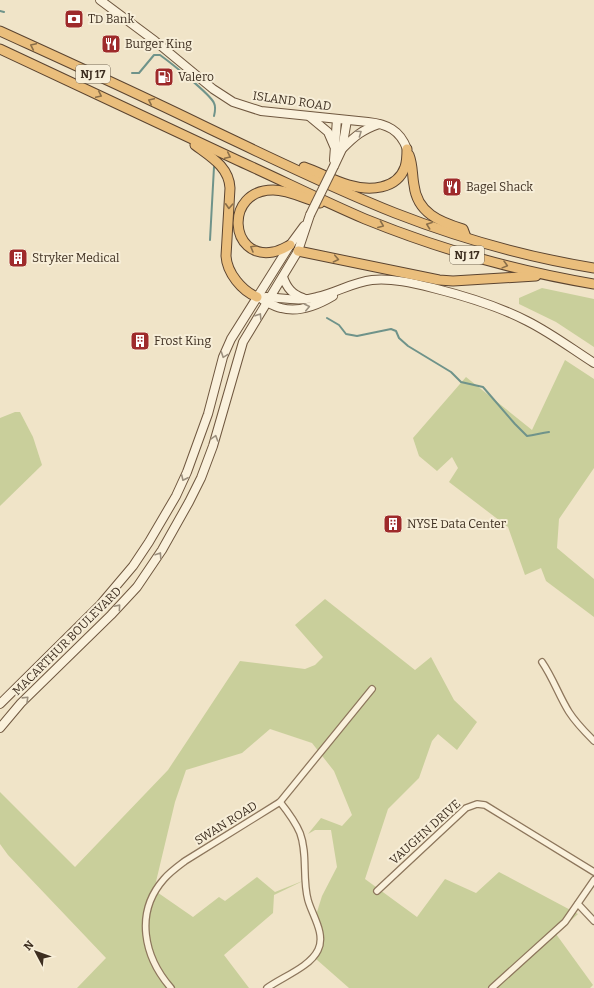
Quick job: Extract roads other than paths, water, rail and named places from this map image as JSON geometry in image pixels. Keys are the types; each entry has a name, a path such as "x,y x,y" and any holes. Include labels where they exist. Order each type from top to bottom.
{"highway":[{"name":"NJ 17","path":"0,31 266,155 374,204 414,220 466,237 527,254 594,268"},
{"name":"NJ 17","path":"0,49 345,210 385,226 446,248 488,261 550,276 594,284"},
{"path":"180,134 215,160 226,173 230,188 226,256 227,263 238,282 247,291 257,297"},
{"path":"266,155 315,171 350,185 364,188 377,188 391,184 401,175 406,164 407,149"},
{"path":"407,149 411,160 414,188 420,203 434,218 463,229 466,237"},
{"path":"290,245 277,251 264,253 245,243 238,231 238,217 242,205 249,198 264,191 279,190 345,210"},
{"path":"298,251 439,280 510,276 550,276"}],"main road":[{"name":"ISLAND ROAD","path":"100,0 156,41 213,89 242,106 255,109 380,124 390,127 398,133 407,149"},
{"path":"309,116 325,130 339,148 356,134 380,124"},
{"name":"MACARTHUR BOULEVARD","path":"337,119 339,148"},
{"name":"MACARTHUR BOULEVARD","path":"0,728 21,703 83,644 137,587 162,550 201,478 213,446 241,349 247,336 298,251 309,218 334,166 347,120"},
{"name":"MACARTHUR BOULEVARD","path":"0,704 100,605 133,566 153,537 176,496 196,450 227,347 234,332 309,218"},
{"path":"283,277 286,286 290,291 306,300"},
{"path":"257,297 269,300 306,300 367,281 387,280 428,287 497,308 526,321 551,335 594,363"},
{"path":"269,300 280,308 305,308 321,303 348,287"},
{"path":"83,644 76,634 101,610 100,605"},
{"path":"51,674 45,669 46,663 66,643 68,638"}],"street":[{"path":"542,662 552,676 569,712 594,741"},
{"name":"SWAN ROAD","path":"171,988 156,968 146,940 146,919 150,903 157,888 172,871 185,861 280,802 372,689"},
{"path":"267,988 306,964 314,956 320,943 318,926 308,900 305,885 304,855 301,834 291,816 280,802"},
{"name":"VAUGHN DRIVE","path":"377,891 466,808 477,804 486,805 594,872"},
{"path":"492,988 565,922 594,880"},
{"path":"578,904 594,921"}],"waterway":[{"path":"0,11 4,12"},
{"path":"132,73 139,73 154,55 160,55 190,79 211,99 215,106 214,116"},
{"path":"210,240 214,167"},
{"path":"327,318 339,325 346,334 357,336 391,329 396,331 399,338 408,346 451,372 461,382 483,387 527,436 549,432"}],"place":[{"name":"TD Bank","path":"74,19"},
{"name":"Burger King","path":"111,44"},
{"name":"Valero","path":"164,77"},
{"name":"Bagel Shack","path":"452,187"},
{"name":"Stryker Medical","path":"18,258"},
{"name":"Frost King","path":"140,341"},
{"name":"NYSE Data Center","path":"393,524"}]}
